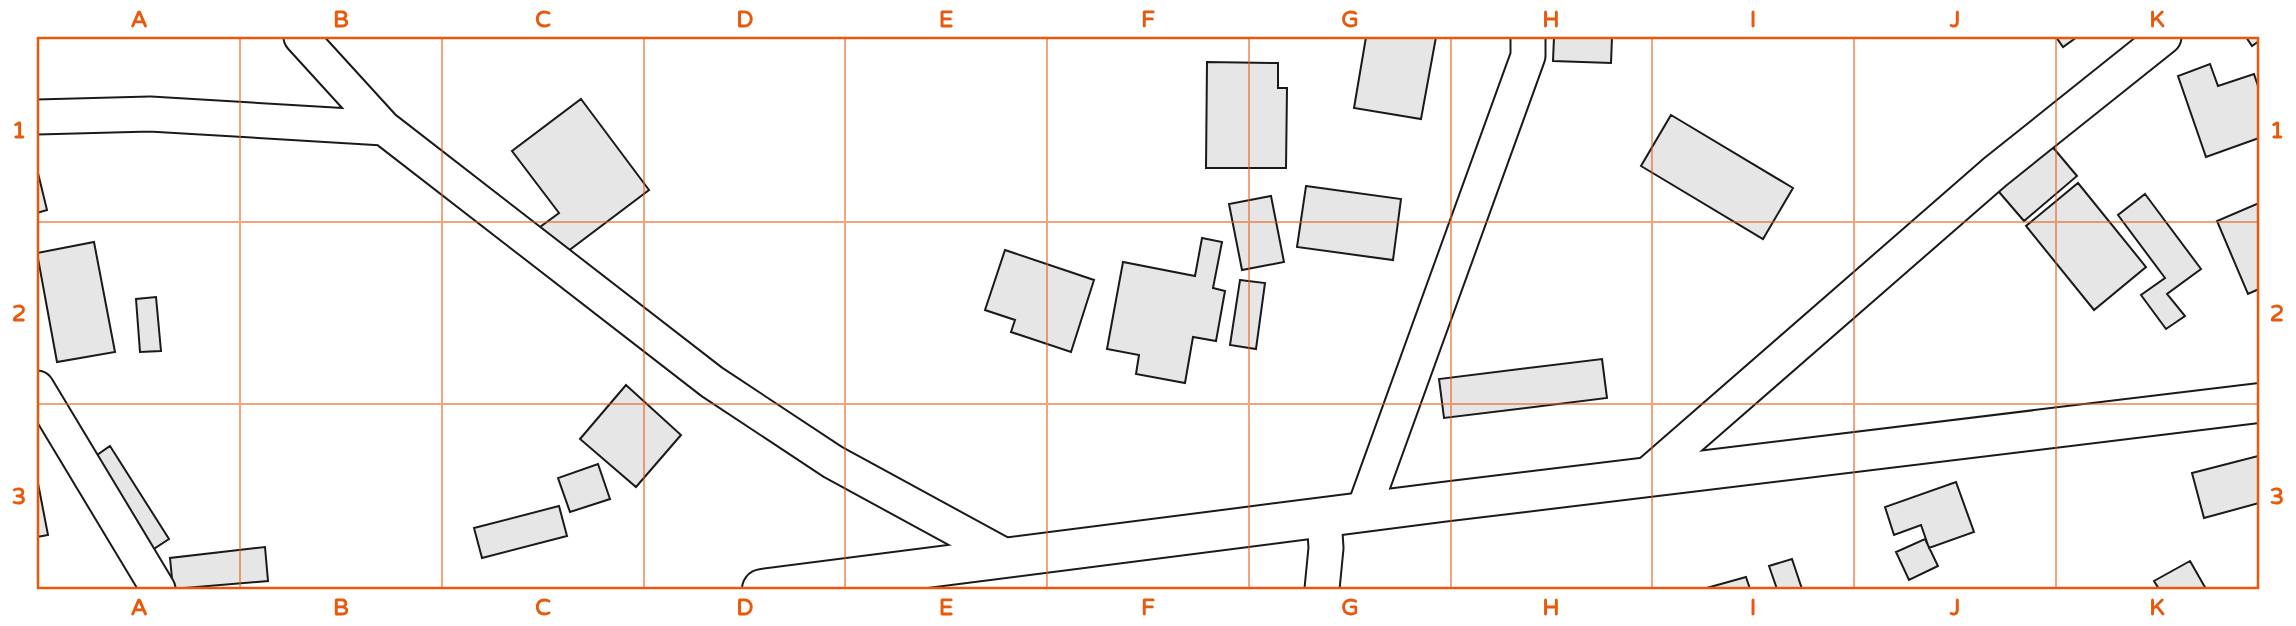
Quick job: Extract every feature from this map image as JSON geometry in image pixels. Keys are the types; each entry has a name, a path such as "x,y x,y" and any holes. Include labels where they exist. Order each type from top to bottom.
{"main road":[{"path":"762,589 1363,512 2259,403"}],"street":[{"path":"301,37 384,128 712,382 833,462 1011,559"},
{"path":"1363,512 1528,56 1528,37"},
{"path":"1646,477 1995,172 2164,37"},
{"path":"37,117 150,114 384,128"},
{"path":"37,388 158,589"},
{"path":"1322,589 1326,548 1324,517"},
{"path":"892,571 937,589"}],"building":[{"path":"1366,37 1436,37 1421,119 1354,108"},
{"path":"1554,37 1612,37 1611,63 1553,61"},
{"path":"2056,37 2077,37 2063,47"},
{"path":"2246,37 2259,37 2259,41 2252,46"},
{"path":"1207,62 1278,63 1278,88 1287,88 1286,168 1206,168"},
{"path":"2210,64 2218,86 2254,74 2259,89 2259,138 2206,157 2178,76"},
{"path":"581,99 649,190 543,270 521,241 559,213 512,151"},
{"path":"1671,115 1793,188 1763,239 1641,166"},
{"path":"2040,132 2077,176 2024,221 1987,178"},
{"path":"37,169 47,210 37,213"},
{"path":"2078,183 2146,267 2094,310 2026,226"},
{"path":"1306,186 1401,199 1393,260 1297,247"},
{"path":"2145,194 2201,269 2167,294 2185,316 2166,329 2141,295 2165,278 2118,215"},
{"path":"1271,196 1284,262 1242,270 1229,204"},
{"path":"2259,203 2259,289 2248,294 2217,221"},
{"path":"1202,238 1222,242 1213,288 1225,291 1216,341 1193,337 1185,383 1136,374 1139,355 1107,349 1123,262 1195,276"},
{"path":"94,242 115,352 57,362 37,253"},
{"path":"1005,250 1094,280 1071,352 1011,332 1015,320 985,310"},
{"path":"1240,280 1265,283 1256,349 1230,345"},
{"path":"156,297 161,351 140,352 136,299"},
{"path":"1602,359 1607,398 1444,418 1439,379"},
{"path":"626,385 681,435 636,487 580,439"},
{"path":"110,446 169,539 146,554 87,462"},
{"path":"2258,456 2259,503 2204,518 2192,473"},
{"path":"598,464 610,499 570,512 558,478"},
{"path":"37,478 48,535 37,537"},
{"path":"1956,482 1974,532 1929,548 1921,525 1894,535 1885,507"},
{"path":"559,506 567,536 482,558 474,528"},
{"path":"1925,539 1938,566 1909,580 1896,552"},
{"path":"265,547 268,581 173,589 170,558"},
{"path":"1792,559 1802,589 1777,589 1769,566"},
{"path":"2190,561 2206,589 2159,589 2154,581"},
{"path":"1746,577 1750,589 1703,589"}]}
